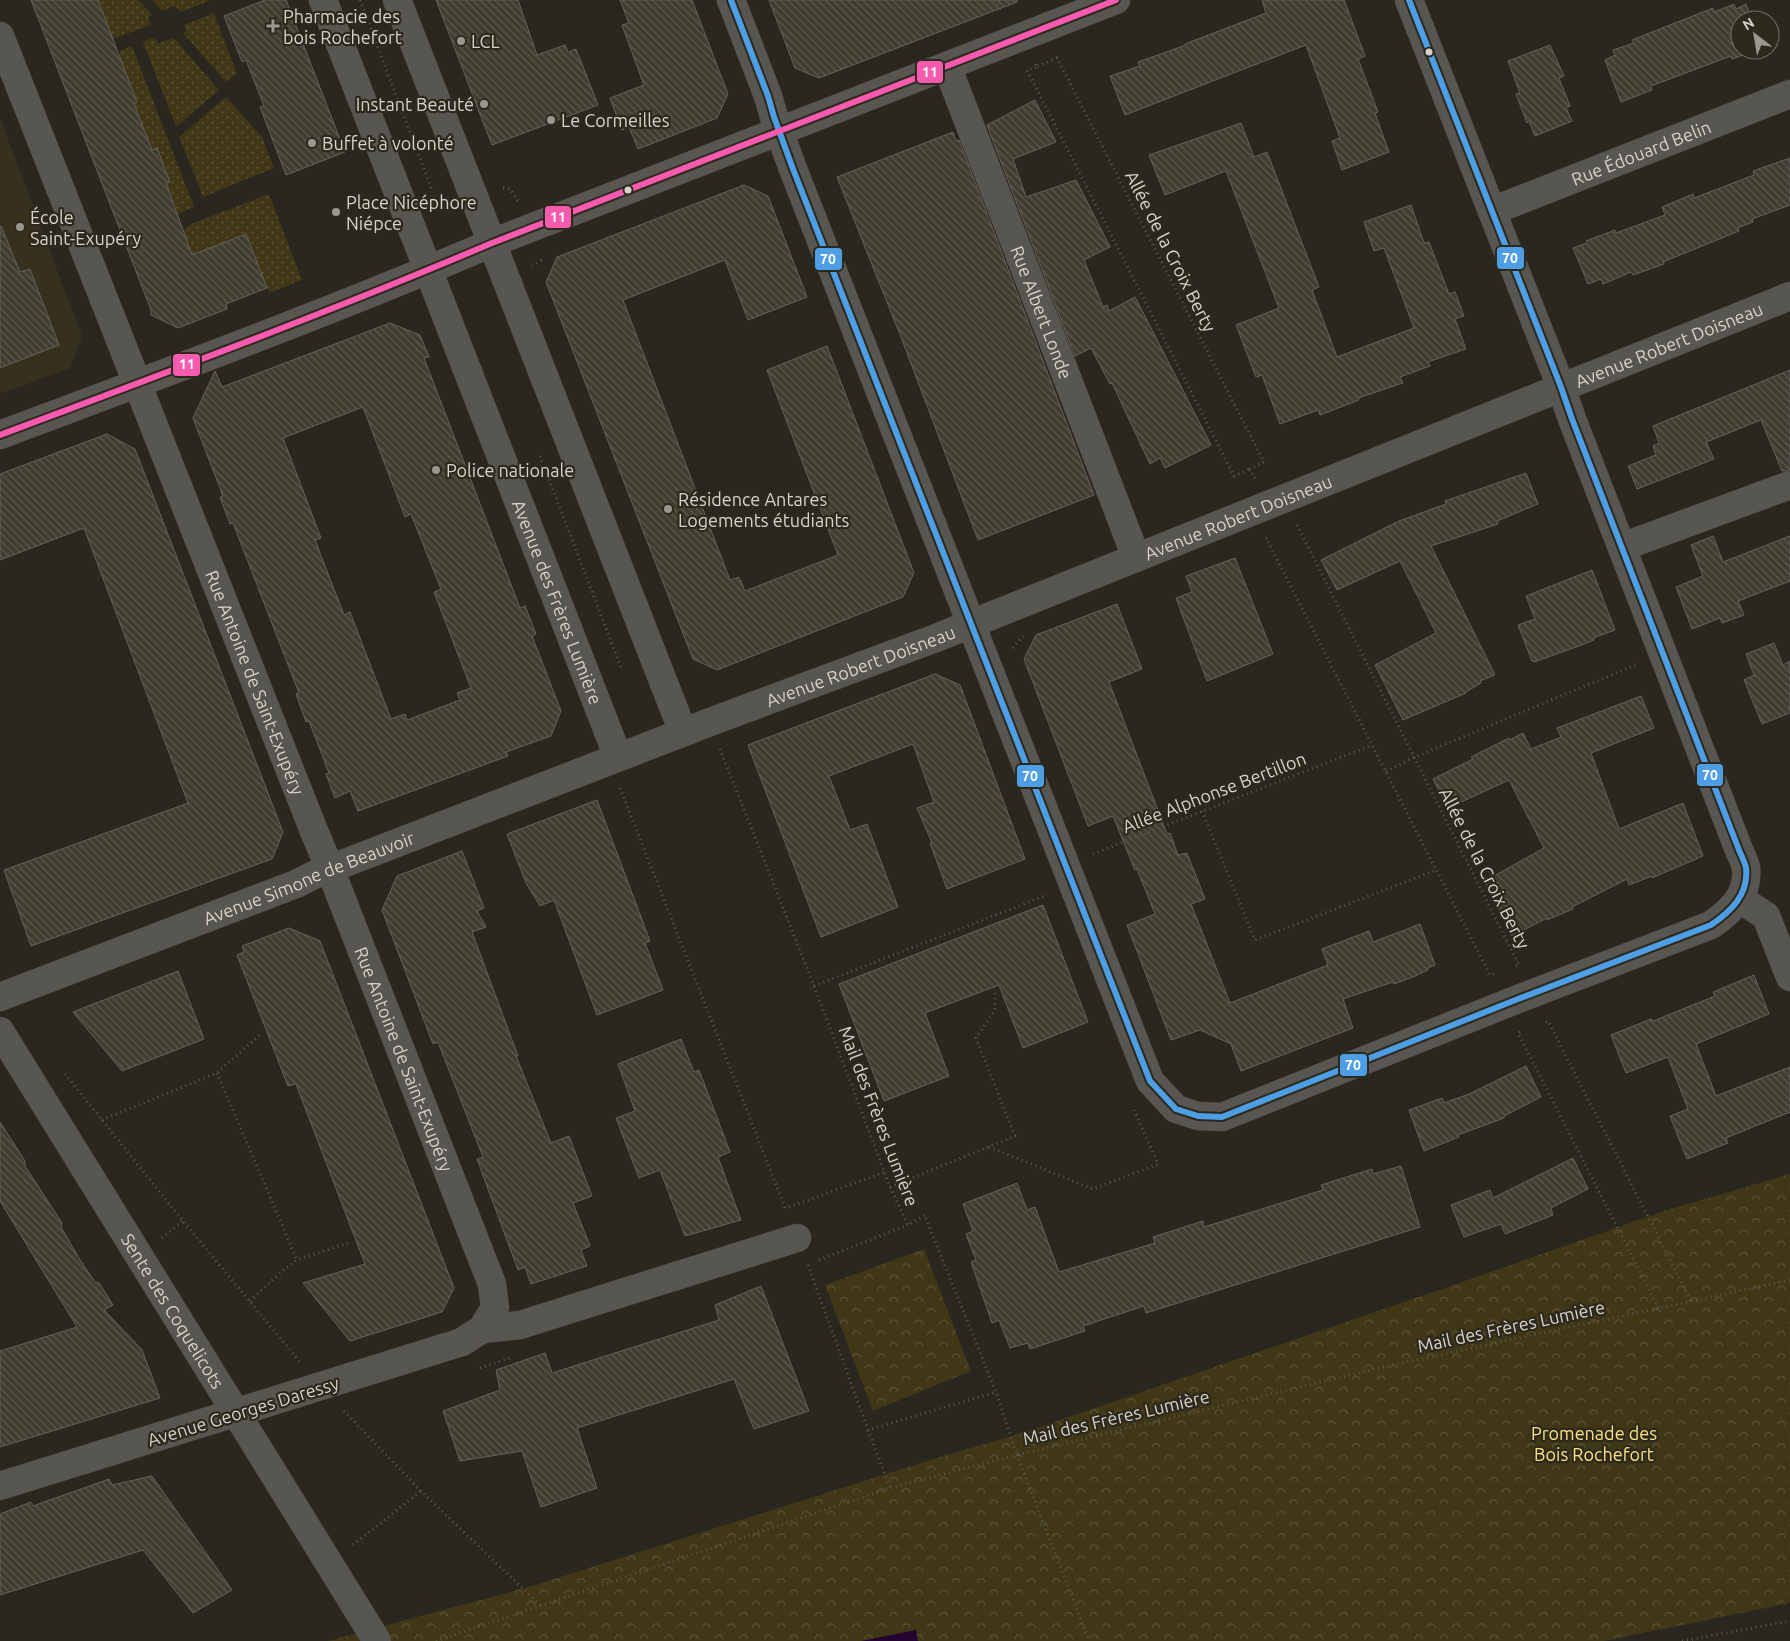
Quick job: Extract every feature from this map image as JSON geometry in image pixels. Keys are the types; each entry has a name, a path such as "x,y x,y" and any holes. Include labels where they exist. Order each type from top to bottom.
{"street":[{"name":"Avenue des Frères Lumière","path":"322,0 618,757"},
{"path":"397,0 683,732"},
{"path":"730,0 768,96 779,132 1150,1082 1176,1109 1198,1116 1222,1117 1518,998 1711,925 1728,913 1740,899 1744,884 1746,868 1561,387 1409,0"},
{"path":"0,435 137,384 492,243 1116,0"},
{"name":"Rue Antoine de Saint-Exupéry","path":"0,36 492,1284 495,1308 482,1329"},
{"name":"Rue Albert Londe","path":"947,66 1136,557"},
{"name":"Rue Édouard Belin","path":"1492,211 1790,94"},
{"name":"Avenue Robert Doisneau","path":"618,757 970,624 1790,296"},
{"path":"1622,547 1790,485"},
{"name":"Avenue Simone de Beauvoir","path":"0,997 618,757"},
{"path":"1740,899 1766,916 1790,977"},
{"name":"Sente des Coquelicots","path":"0,1031 377,1641"},
{"path":"482,1329 520,1325 797,1238"},
{"name":"Avenue Georges Daressy","path":"0,1486 462,1342 482,1329"}],"path":[{"path":"360,0 434,196"},
{"path":"1030,33 1036,67 1027,70 1234,476 1250,469 1267,505 1277,534 1266,538 1490,975 1505,970"},
{"name":"Allée de la Croix Berty","path":"1036,67 1057,58 1264,462 1250,469"},
{"path":"539,452 622,670"},
{"path":"521,510 587,486"},
{"name":"Allée de la Croix Berty","path":"1291,528 1298,525 1519,965 1505,970 1530,1029"},
{"path":"1386,771 1415,757 1663,653"},
{"path":"588,681 655,658"},
{"name":"Allée Alphonse Bertillon","path":"814,986 1069,875 1202,811 1372,745"},
{"name":"Mail des Frères Lumière","path":"719,746 814,986 890,1187 908,1224 925,1214 996,1392 1016,1455 1370,1370 1790,1280"},
{"path":"619,784 797,1238 890,1488"},
{"path":"1202,811 1255,940 1436,870"},
{"path":"890,1187 1015,1136 976,1038 995,1010 995,989"},
{"path":"1659,1309 1518,1034 1548,1021 1691,1301"},
{"path":"102,1120 217,1073 262,1033"},
{"path":"60,1068 289,1349"},
{"path":"217,1073 297,1260"},
{"path":"988,1146 1092,1189 1158,1164 1132,1106"},
{"path":"250,1301 297,1260 351,1242"},
{"path":"868,1430 996,1392"},
{"path":"337,1404 421,1491 541,1606"},
{"path":"436,1641 890,1488 1016,1455 1089,1641"},
{"path":"329,1565 421,1491"},
{"path":"1682,1641 1790,1621"}],"shaded area":[{"name":"École Saint-Exupéry","path":"0,118 82,336 70,368 0,394"},
{"path":"916,1630 918,1641 861,1641"}],"green space":[{"path":"98,0 139,0 152,15 148,17 151,25 110,40 101,16 104,15"},
{"path":"152,0 209,1 181,12 175,6 162,11"},
{"path":"214,13 237,74 226,82 183,33 186,31 184,25"},
{"path":"155,37 158,43 174,38 219,90 176,127 143,42"},
{"path":"132,46 194,207 175,215 173,209 176,208 166,183 169,182 157,148 152,150 134,104 137,102 120,58 120,51"},
{"path":"226,97 262,137 274,168 203,197 179,137"},
{"path":"269,194 302,280 269,293 246,234 192,255 183,232 191,224"},
{"name":"Promenade des Bois Rochefort","path":"1790,1174 1790,1603 1604,1641 328,1641 532,1586 940,1457 1022,1433 1667,1210"},
{"path":"924,1249 971,1371 873,1411 825,1285"}],"building":[{"path":"31,0 98,0 137,102 134,104 152,150 157,148 170,182 166,183 192,255 246,234 267,288 226,304 227,309 178,328 151,315 151,310"},
{"path":"265,0 286,0 345,152 286,175 260,107 264,106 246,60 242,62 224,16"},
{"path":"436,0 518,0 537,55 565,45 568,52 576,49 598,105 492,145"},
{"path":"620,0 692,0 728,94 717,118 638,149 629,127 622,130 610,98 644,85 622,25 629,23"},
{"path":"769,0 1017,0 1017,2 819,78 795,68"},
{"path":"1262,0 1344,0 1365,56 1358,59 1378,112 1375,113 1389,152 1342,170 1332,141 1340,138 1306,45 1125,115 1110,76 1140,66 1138,62 1266,13"},
{"path":"1734,4 1736,9 1746,4 1748,10 1730,10 1730,56 1651,86 1652,90 1621,102 1605,60 1615,55 1613,50 1634,43 1632,40 1713,8 1714,12"},
{"path":"1550,45 1564,76 1559,78 1570,106 1566,108 1572,121 1535,136 1529,121 1527,123 1516,94 1520,93 1508,61"},
{"path":"1035,100 1056,142 1013,159 1026,197 1076,180 1110,247 1084,260 1103,307 1107,305 1109,311 1135,297 1211,445 1165,468 1160,458 1150,464 1112,383 1110,384 1091,348 1075,356 987,125"},
{"path":"1241,123 1254,157 1267,152 1319,287 1312,290 1337,357 1414,328 1384,248 1374,251 1364,222 1411,205 1424,243 1429,242 1449,294 1455,292 1464,316 1455,319 1466,349 1428,362 1430,366 1400,377 1403,383 1358,398 1359,400 1320,415 1318,410 1280,424 1262,375 1256,377 1236,325 1279,308 1226,171 1165,195 1149,155"},
{"path":"953,132 956,141 959,140 1094,495 978,540 901,337 837,177"},
{"path":"1790,158 1790,205 1752,219 1753,222 1737,228 1739,231 1663,262 1664,264 1633,275 1631,272 1603,284 1601,279 1588,284 1573,248 1615,230 1616,233 1665,215 1662,207 1693,194 1694,198 1754,175 1753,171"},
{"name":"Résidence Antares Logements étudiants","path":"744,185 768,196 807,297 748,320 725,260 623,300 730,580 739,577 745,591 838,555 767,370 827,346 914,573 903,597 717,670 693,659 546,282 557,257"},
{"path":"0,227 20,272 30,269 59,345 0,368"},
{"path":"390,323 420,335 429,357 424,358 520,608 525,606 536,634 532,636 561,711 551,736 506,752 508,756 358,811 350,791 335,798 326,774 329,773 309,721 306,722 296,694 299,693 233,523 230,524 220,497 223,496 193,418 215,371 222,387","holes":["363,407 405,517 411,514 441,589 434,592 471,688 457,693 460,700 407,720 405,714 391,719 350,612 344,615 315,540 321,538 283,438"]},
{"path":"1790,370 1790,470 1782,471 1761,420 1706,442 1714,459 1637,489 1628,466 1656,455 1653,446 1659,443 1653,426"},
{"path":"107,434 135,449 283,832 272,859 31,946 4,870 188,803 84,528 0,560 0,474"},
{"path":"1526,473 1538,504 1497,521 1498,524 1431,546 1495,675 1480,681 1481,683 1466,693 1403,720 1375,665 1436,633 1400,561 1337,590 1321,560 1399,521 1446,504 1445,501"},
{"path":"1713,536 1723,562 1790,536 1790,581 1738,601 1744,615 1722,623 1720,618 1692,629 1676,587 1703,576 1691,545"},
{"path":"1235,558 1273,654 1207,681 1176,598 1192,592 1186,576"},
{"path":"1592,570 1615,630 1593,638 1594,640 1579,646 1534,662 1532,661 1518,625 1535,619 1526,596"},
{"path":"1117,604 1142,669 1109,682 1167,834 1170,833 1178,855 1187,853 1205,899 1191,904 1230,1003 1328,965 1322,949 1369,931 1373,942 1420,924 1435,965 1413,977 1343,999 1353,1028 1241,1071 1231,1044 1200,1030 1171,1040 1127,925 1155,914 1113,816 1088,826 1024,659 1036,635"},
{"path":"1774,643 1783,665 1790,661 1790,713 1762,724 1744,680 1754,675 1746,654"},
{"path":"935,674 960,685 1025,859 947,889 930,843 932,843 917,808 934,802 913,744 829,776 850,830 867,824 898,907 821,937 748,745"},
{"path":"1641,696 1654,728 1591,753 1619,829 1683,803 1703,856 1652,878 1652,876 1629,885 1627,879 1572,907 1573,909 1547,920 1547,918 1512,936 1485,881 1544,848 1509,780 1448,808 1433,779 1509,738 1510,740 1523,733 1531,749 1561,737 1557,728"},
{"path":"597,800 650,941 645,943 663,990 597,1015 554,900 540,906 526,883 507,834"},
{"path":"462,851 484,908 477,911 486,927 472,932 518,1056 516,1056 551,1143 569,1136 592,1196 573,1203 590,1246 581,1250 587,1266 531,1284 525,1267 518,1270 477,1159 483,1157 438,1042 433,1044 382,910 397,876"},
{"path":"1043,905 1088,1022 1023,1048 999,985 925,1013 949,1076 884,1101 839,984"},
{"path":"289,928 320,941 454,1288 442,1312 350,1341 303,1283 365,1264 296,1084 288,1086 237,955 244,952 242,946"},
{"path":"178,971 204,1039 122,1071 73,1012"},
{"path":"1754,975 1769,1014 1696,1044 1716,1096 1790,1067 1790,1112 1726,1138 1728,1143 1687,1159 1670,1116 1688,1109 1668,1057 1626,1073 1611,1035 1651,1019 1653,1021 1715,996 1713,992"},
{"path":"681,1039 694,1072 699,1070 730,1152 718,1157 741,1220 685,1236 660,1170 639,1178 616,1118 635,1111 618,1064"},
{"path":"1526,1066 1541,1097 1504,1116 1504,1118 1458,1135 1459,1137 1424,1151 1409,1110 1442,1098 1444,1103 1469,1094"},
{"path":"0,1122 25,1161 25,1166 62,1223 61,1227 80,1260 95,1282 99,1283 113,1305 104,1310 142,1350 160,1398 0,1447 0,1351 77,1327 0,1201"},
{"path":"1573,1158 1588,1189 1551,1208 1553,1215 1505,1234 1501,1224 1464,1237 1451,1205 1490,1190 1493,1198"},
{"path":"1401,1166 1420,1227 1146,1313 1144,1306 1083,1326 1085,1331 1030,1349 1028,1343 1010,1348 999,1320 992,1323 971,1262 976,1260 966,1234 973,1231 963,1204 1017,1183 1027,1210 1035,1207 1059,1272 1155,1243 1153,1237 1203,1221 1204,1227 1323,1190 1321,1185 1372,1169 1373,1174"},
{"path":"761,1286 809,1411 754,1429 734,1379 577,1428 597,1488 541,1507 522,1451 460,1461 443,1411 500,1390 496,1370 545,1353 552,1373 719,1320 715,1305"},
{"path":"152,1476 232,1590 193,1613 143,1550 0,1595 0,1514 31,1502 33,1506 109,1479 112,1485"}],"transit line":[{"name":"70","path":"731,0 768,96 793,169 1150,1081 1176,1109 1198,1116 1222,1117 1518,999 1711,925 1737,902 1746,878 1744,861 1409,0"},
{"name":"11","path":"0,435 309,318 492,243 1116,0"}],"place":[{"name":"Pharmacie des bois Rochefort","path":"273,26"},
{"name":"LCL","path":"461,41"},
{"name":"Instant Beauté","path":"484,104"},
{"name":"Le Cormeilles","path":"551,120"},
{"name":"Buffet à volonté","path":"312,143"},
{"name":"Place Nicéphore Niépce","path":"336,212"},
{"name":"École Saint-Exupéry","path":"20,227"},
{"name":"Police nationale","path":"436,470"},
{"name":"Résidence Antares Logements étudiants","path":"668,509"}]}
